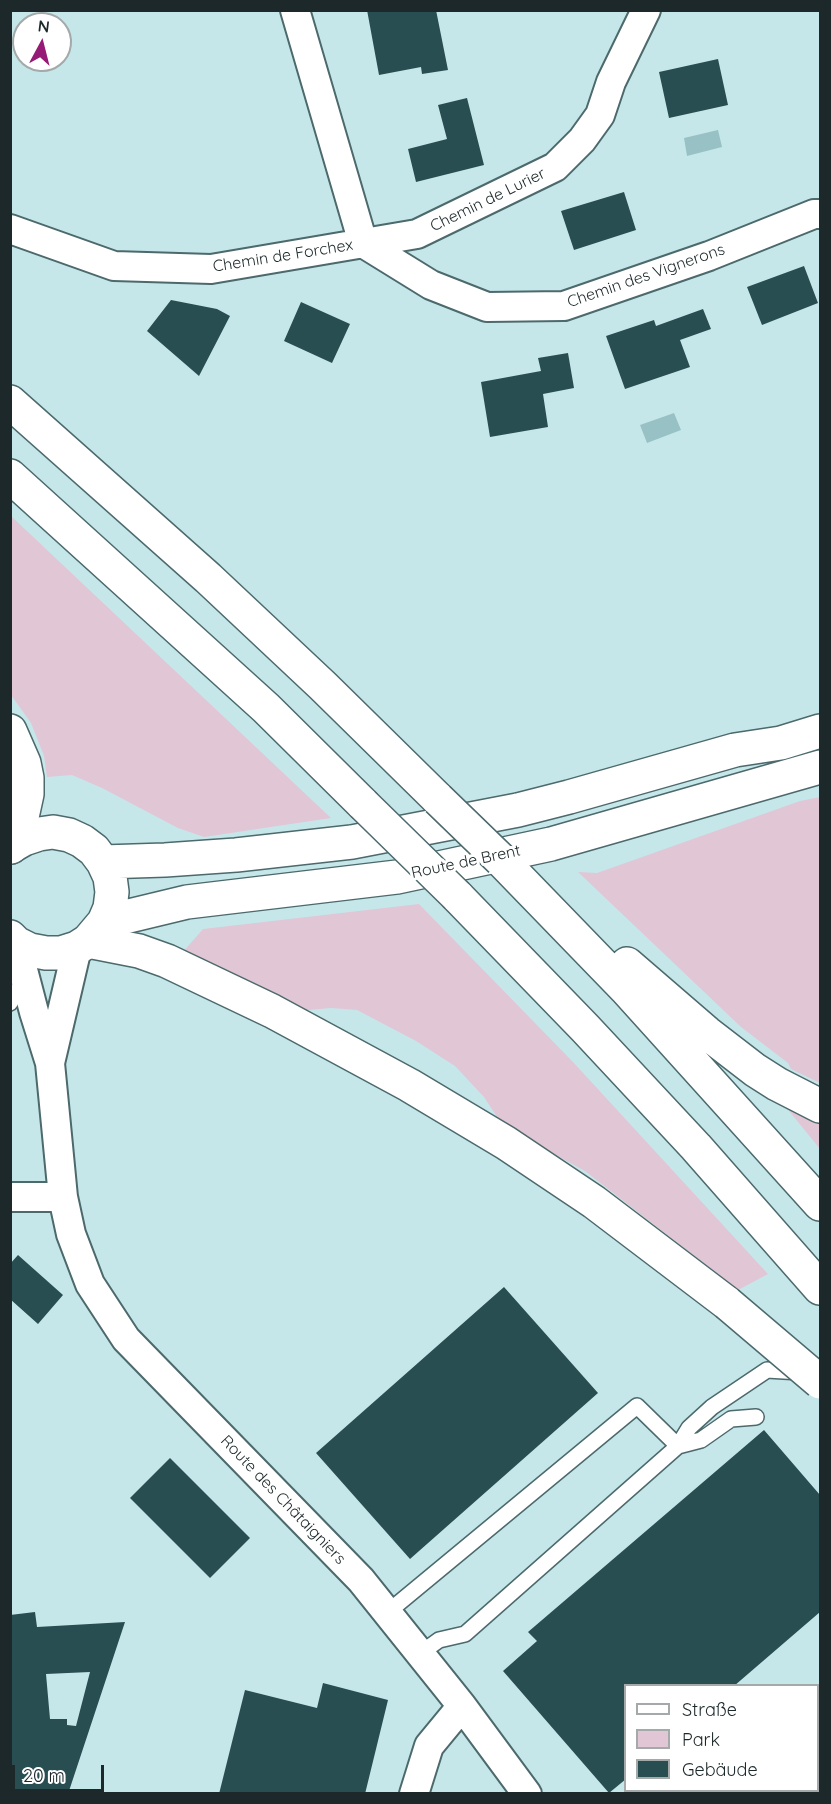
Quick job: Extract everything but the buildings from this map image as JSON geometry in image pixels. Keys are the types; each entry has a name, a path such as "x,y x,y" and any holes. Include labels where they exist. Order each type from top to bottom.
{"main road":[{"path":"10,402 208,578 323,686 516,874 626,989 820,1204"},
{"path":"10,476 266,708 457,896 624,1070 820,1288"},
{"path":"10,731 24,763 27,778 27,794 22,817 11,847"},
{"path":"103,862 236,855 352,842 528,807 735,750 781,743 820,731"},
{"name":"Route de Brent","path":"13,940 30,950 61,953 90,937 187,902 397,877 551,844 820,767"},
{"path":"11,847 24,838 54,832 82,841 94,850 103,862 110,877 112,892 110,908 90,937 167,960 272,1011 409,1086 506,1143 594,1203 727,1303 820,1382"},
{"path":"516,874 707,1033 755,1070 820,1106"}],"street":[{"path":"295,10 363,243"},
{"name":"Chemin de Lurier","path":"417,234 555,167 582,140 600,115 611,82 646,10"},
{"name":"Chemin des Vignerons","path":"363,243 431,285 487,307 564,306 709,256 814,214 820,214"},
{"name":"Chemin de Forchex","path":"10,229 114,266 211,269 417,234"},
{"name":"Route des Châtaigniers","path":"51,1063 90,937"},
{"name":"Route des Châtaigniers","path":"13,940 51,1063 63,1197 71,1234 90,1284 126,1339 361,1580 421,1653 527,1794"},
{"path":"10,1197 63,1197"},
{"path":"414,1794 429,1746 462,1706"}],"lane":[{"path":"10,1003 25,978"},
{"path":"421,1653 439,1640 465,1634 678,1446 689,1428 712,1407 767,1370 820,1372"},
{"path":"388,1612 637,1407 678,1446"},
{"path":"678,1446 701,1440 731,1419 756,1417"}],"green space":[{"path":"11,516 331,818 204,837 178,828 72,775 47,777 44,756 31,723 11,695"},
{"path":"820,797 820,1083 791,1069 788,1063 741,1027 578,872 597,873 800,801"},
{"path":"419,904 573,1062 768,1274 738,1290 585,1171 503,1126 484,1097 455,1066 416,1041 357,1010 331,1008 298,1011 182,953 203,929"},
{"path":"785,1106 820,1121 820,1149"}],"water":[{"path":"718,130 722,147 687,156 684,138"},
{"path":"674,413 681,430 647,443 640,425"}]}
